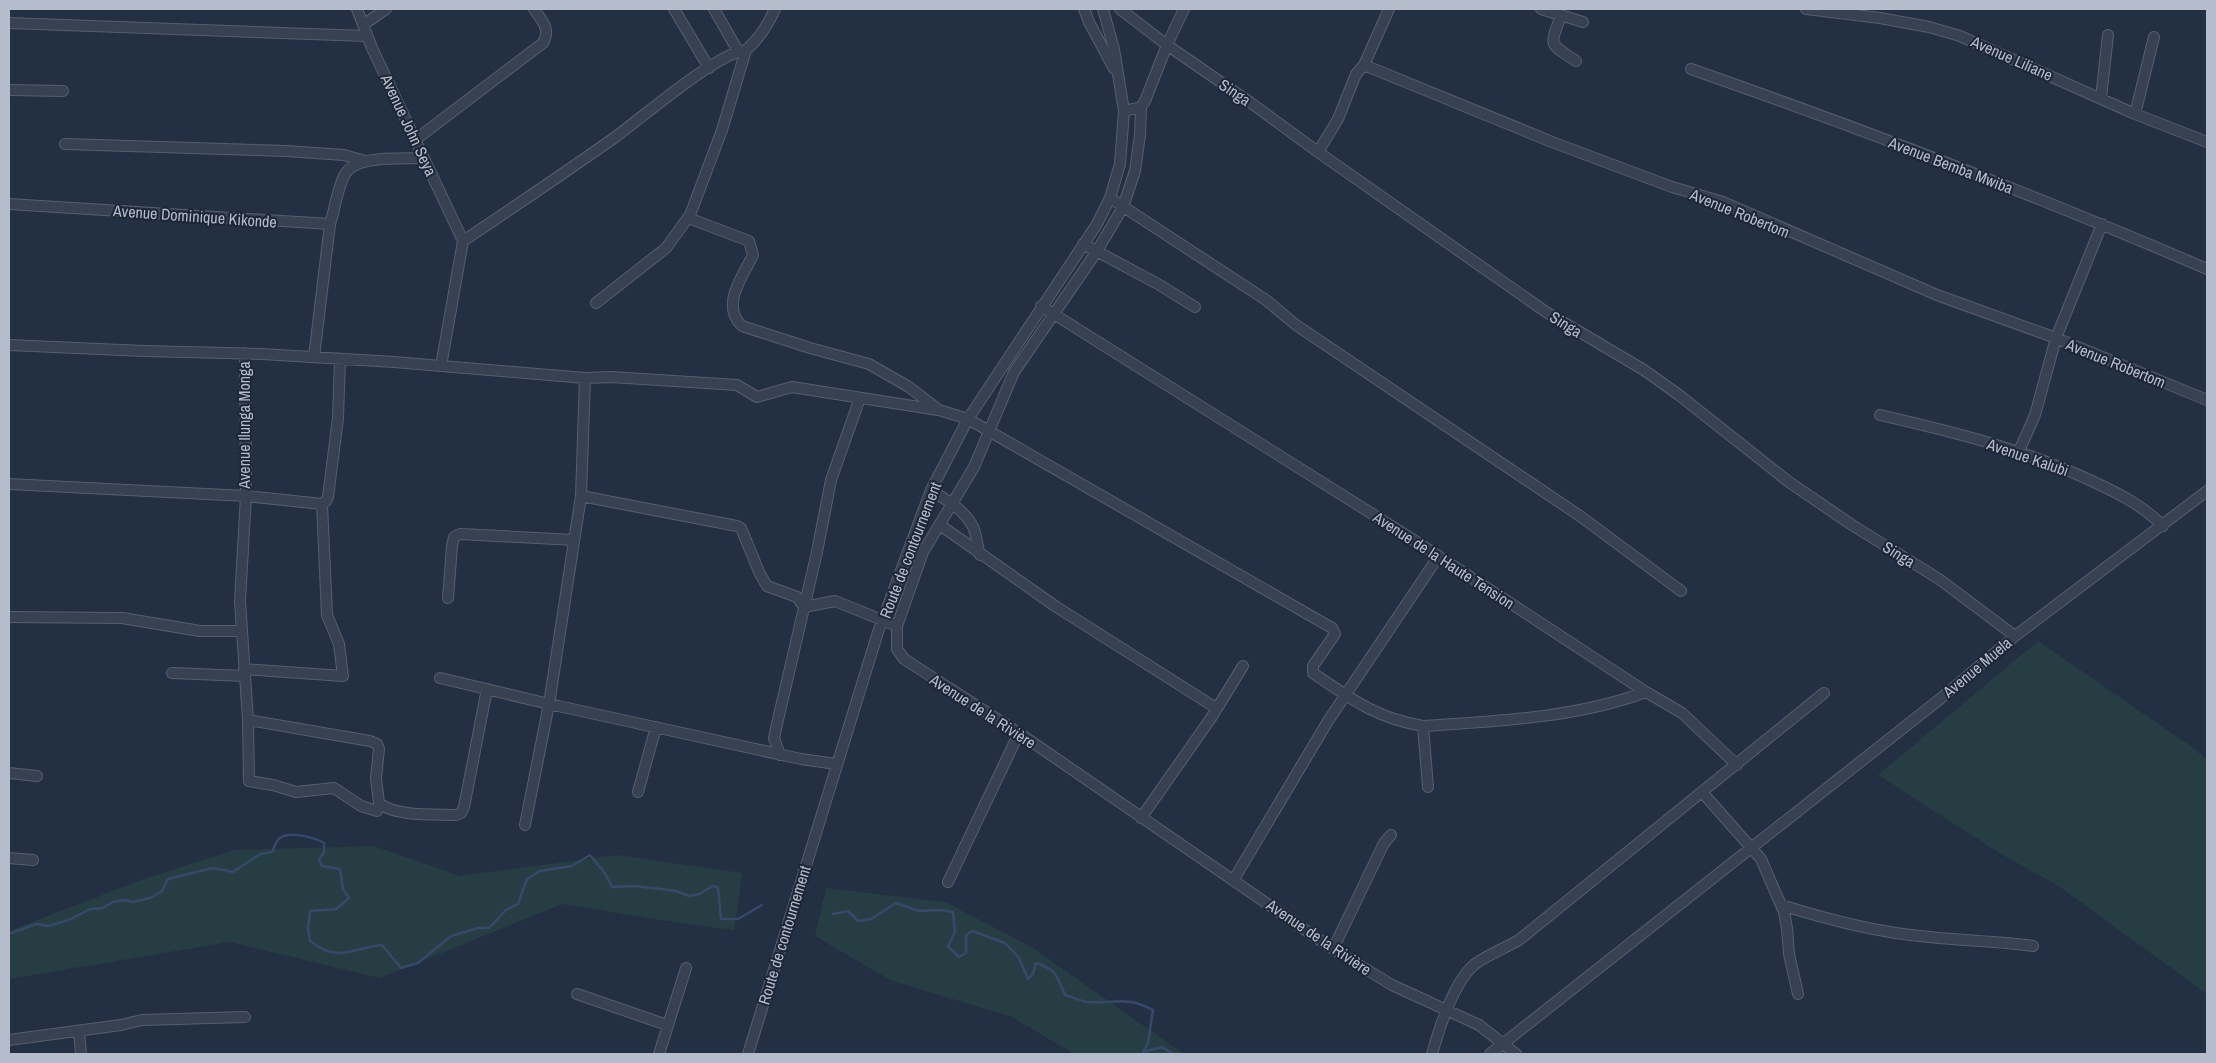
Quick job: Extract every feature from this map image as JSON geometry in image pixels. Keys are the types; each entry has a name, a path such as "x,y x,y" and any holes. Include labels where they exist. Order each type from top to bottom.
{"street":[{"name":"Avenue John Seya","path":"357,9 366,36 463,241"},
{"path":"363,24 386,9"},
{"path":"415,140 543,43 547,36 547,30 534,9"},
{"path":"674,9 710,68"},
{"path":"596,303 666,248 690,215 722,130 742,50 714,9"},
{"path":"441,366 463,241 613,138 710,68 756,42 768,25 775,9"},
{"name":"Route de contournement","path":"1084,9 1118,76"},
{"name":"Route de contournement","path":"750,1054 836,764 882,619 931,490 968,419 1097,224 1110,198 1120,164 1124,111 1114,49 1103,9"},
{"name":"Singa","path":"1120,9 1167,45 1546,312 1651,375 1788,482 1852,525 1939,579 2015,636"},
{"path":"1124,111 1141,107 1146,101 1167,45 1184,9"},
{"path":"1318,152 1335,124 1356,74 1364,65 1389,9"},
{"path":"1541,9 1583,22"},
{"name":"Avenue Liliane","path":"1806,9 1880,18 1929,27 1960,36 2135,114 2207,142"},
{"path":"1561,16 1553,37 1553,44 1576,61"},
{"path":"9,23 366,36"},
{"path":"2102,98 2108,35"},
{"path":"2135,114 2154,37"},
{"name":"Avenue Robertom","path":"1364,65 1570,149 1672,188 1723,202 1937,295 2056,338 2207,400"},
{"name":"Avenue Bemba Mwiba","path":"1690,69 1830,118 2102,224 2207,269"},
{"path":"9,90 63,91"},
{"path":"804,607 835,601 897,626 923,552 974,467 1014,372 1055,315 1124,207 1135,171 1140,135 1141,107"},
{"path":"65,144 286,151 344,155 365,160 423,158"},
{"path":"314,357 330,224 344,175 353,166 365,160"},
{"path":"1110,198 1266,300 1296,325 1348,361 1580,516 1681,591"},
{"name":"Avenue Dominique Kikonde","path":"9,204 330,224"},
{"path":"690,215 691,219 749,241 753,254 734,292 733,312 736,320 742,326 810,348 869,364 909,387 939,410 968,419 988,430 1332,628 1335,634 1312,670 1313,673 1370,711 1407,724 1423,726 1539,718 1613,703 1646,692"},
{"path":"2019,451 2035,415 2056,338 2102,224"},
{"path":"1083,244 1195,307"},
{"name":"Avenue de la Haute Tension","path":"1041,306 1438,557 1646,692 1682,713 1737,765"},
{"path":"9,345 144,352 245,353"},
{"name":"Avenue Ilunga Monga","path":"9,484 246,496 245,353 394,362 585,378 611,377 737,385 757,397 792,387 939,410"},
{"path":"340,360 338,418 326,501 322,504 246,496 240,601 250,782 273,785 296,792 334,788 361,806 378,811"},
{"path":"525,825 548,704 581,496 585,378"},
{"path":"780,755 774,738 804,607 830,480 860,398"},
{"name":"Avenue Kalubi","path":"1880,415 2019,451 2067,469 2143,508 2163,526"},
{"path":"931,490 962,511 974,528 980,555"},
{"name":"Avenue Muela","path":"1502,1044 1940,699 2015,636 2207,491"},
{"path":"581,496 737,526 741,528 767,586 797,597 804,607"},
{"path":"172,673 245,672 343,676 339,644 327,615 322,504"},
{"path":"940,525 1055,606 1216,708"},
{"path":"448,598 452,546 454,537 460,534 574,540"},
{"path":"1234,879 1344,695 1438,557"},
{"path":"9,617 122,618 200,631 241,631"},
{"name":"Avenue de la Rivière","path":"897,626 897,649 904,659 1019,733 1141,818 1234,879 1333,949 1392,985 1447,1012 1479,1025 1516,1054"},
{"path":"1141,818 1244,666"},
{"path":"440,678 548,704 780,755 836,764"},
{"path":"248,720 370,741 377,744 379,749 376,778 379,803 386,809 399,812 456,815 461,813 464,807 487,689"},
{"path":"1432,1054 1458,986 1476,964 1519,940 1824,693"},
{"path":"1423,726 1428,787"},
{"path":"638,792 656,727"},
{"path":"948,882 1019,733"},
{"path":"9,773 38,776"},
{"path":"1702,792 1763,863 1781,905 1787,928 1788,954 1798,994"},
{"path":"1333,949 1384,843 1391,834"},
{"path":"9,858 32,860"},
{"path":"1781,905 1828,919 1873,929 1930,938 2000,941 2033,946"},
{"path":"659,1054 686,968"},
{"path":"577,994 667,1025"},
{"path":"9,1040 120,1025 142,1020 246,1017"},
{"path":"79,1031 81,1054"},
{"path":"1490,1054 1502,1044"}],"green space":[{"path":"2038,641 2192,747 2207,760 2207,994 2057,885 2001,854 1878,775"},
{"path":"374,846 460,876 617,855 742,873 734,930 562,904 380,978 230,942 9,979 9,931 141,880 234,850"},
{"path":"826,888 945,902 1030,946 1184,1054 1074,1054 1012,1017 890,980 815,936"}],"waterway":[{"path":"9,934 36,924 49,926 71,919 90,909 103,908 113,902 125,900 133,902 150,898 162,891 168,879 213,868 233,872 260,854 272,852 280,838 290,835 308,837 324,843 324,853 319,859 322,866 340,869 343,889 349,898 336,909 310,911 308,928 310,941 334,953 382,945 401,968 418,963 451,936 478,928 489,928 506,910 518,904 527,879 540,871 572,866 590,855 604,872 612,887 636,886 676,891 689,896 700,894 712,886 718,887 721,919 738,919 762,905"},
{"path":"833,914 848,911 858,921 871,919 896,903 919,911 940,910 953,912 955,932 948,946 959,957 966,953 966,935 972,931 1005,943 1019,958 1028,979 1033,974 1036,963 1043,965 1055,974 1065,995 1087,1002 1127,1001 1143,1005 1153,1010 1148,1043 1143,1052 1162,1047 1173,1054"}]}
